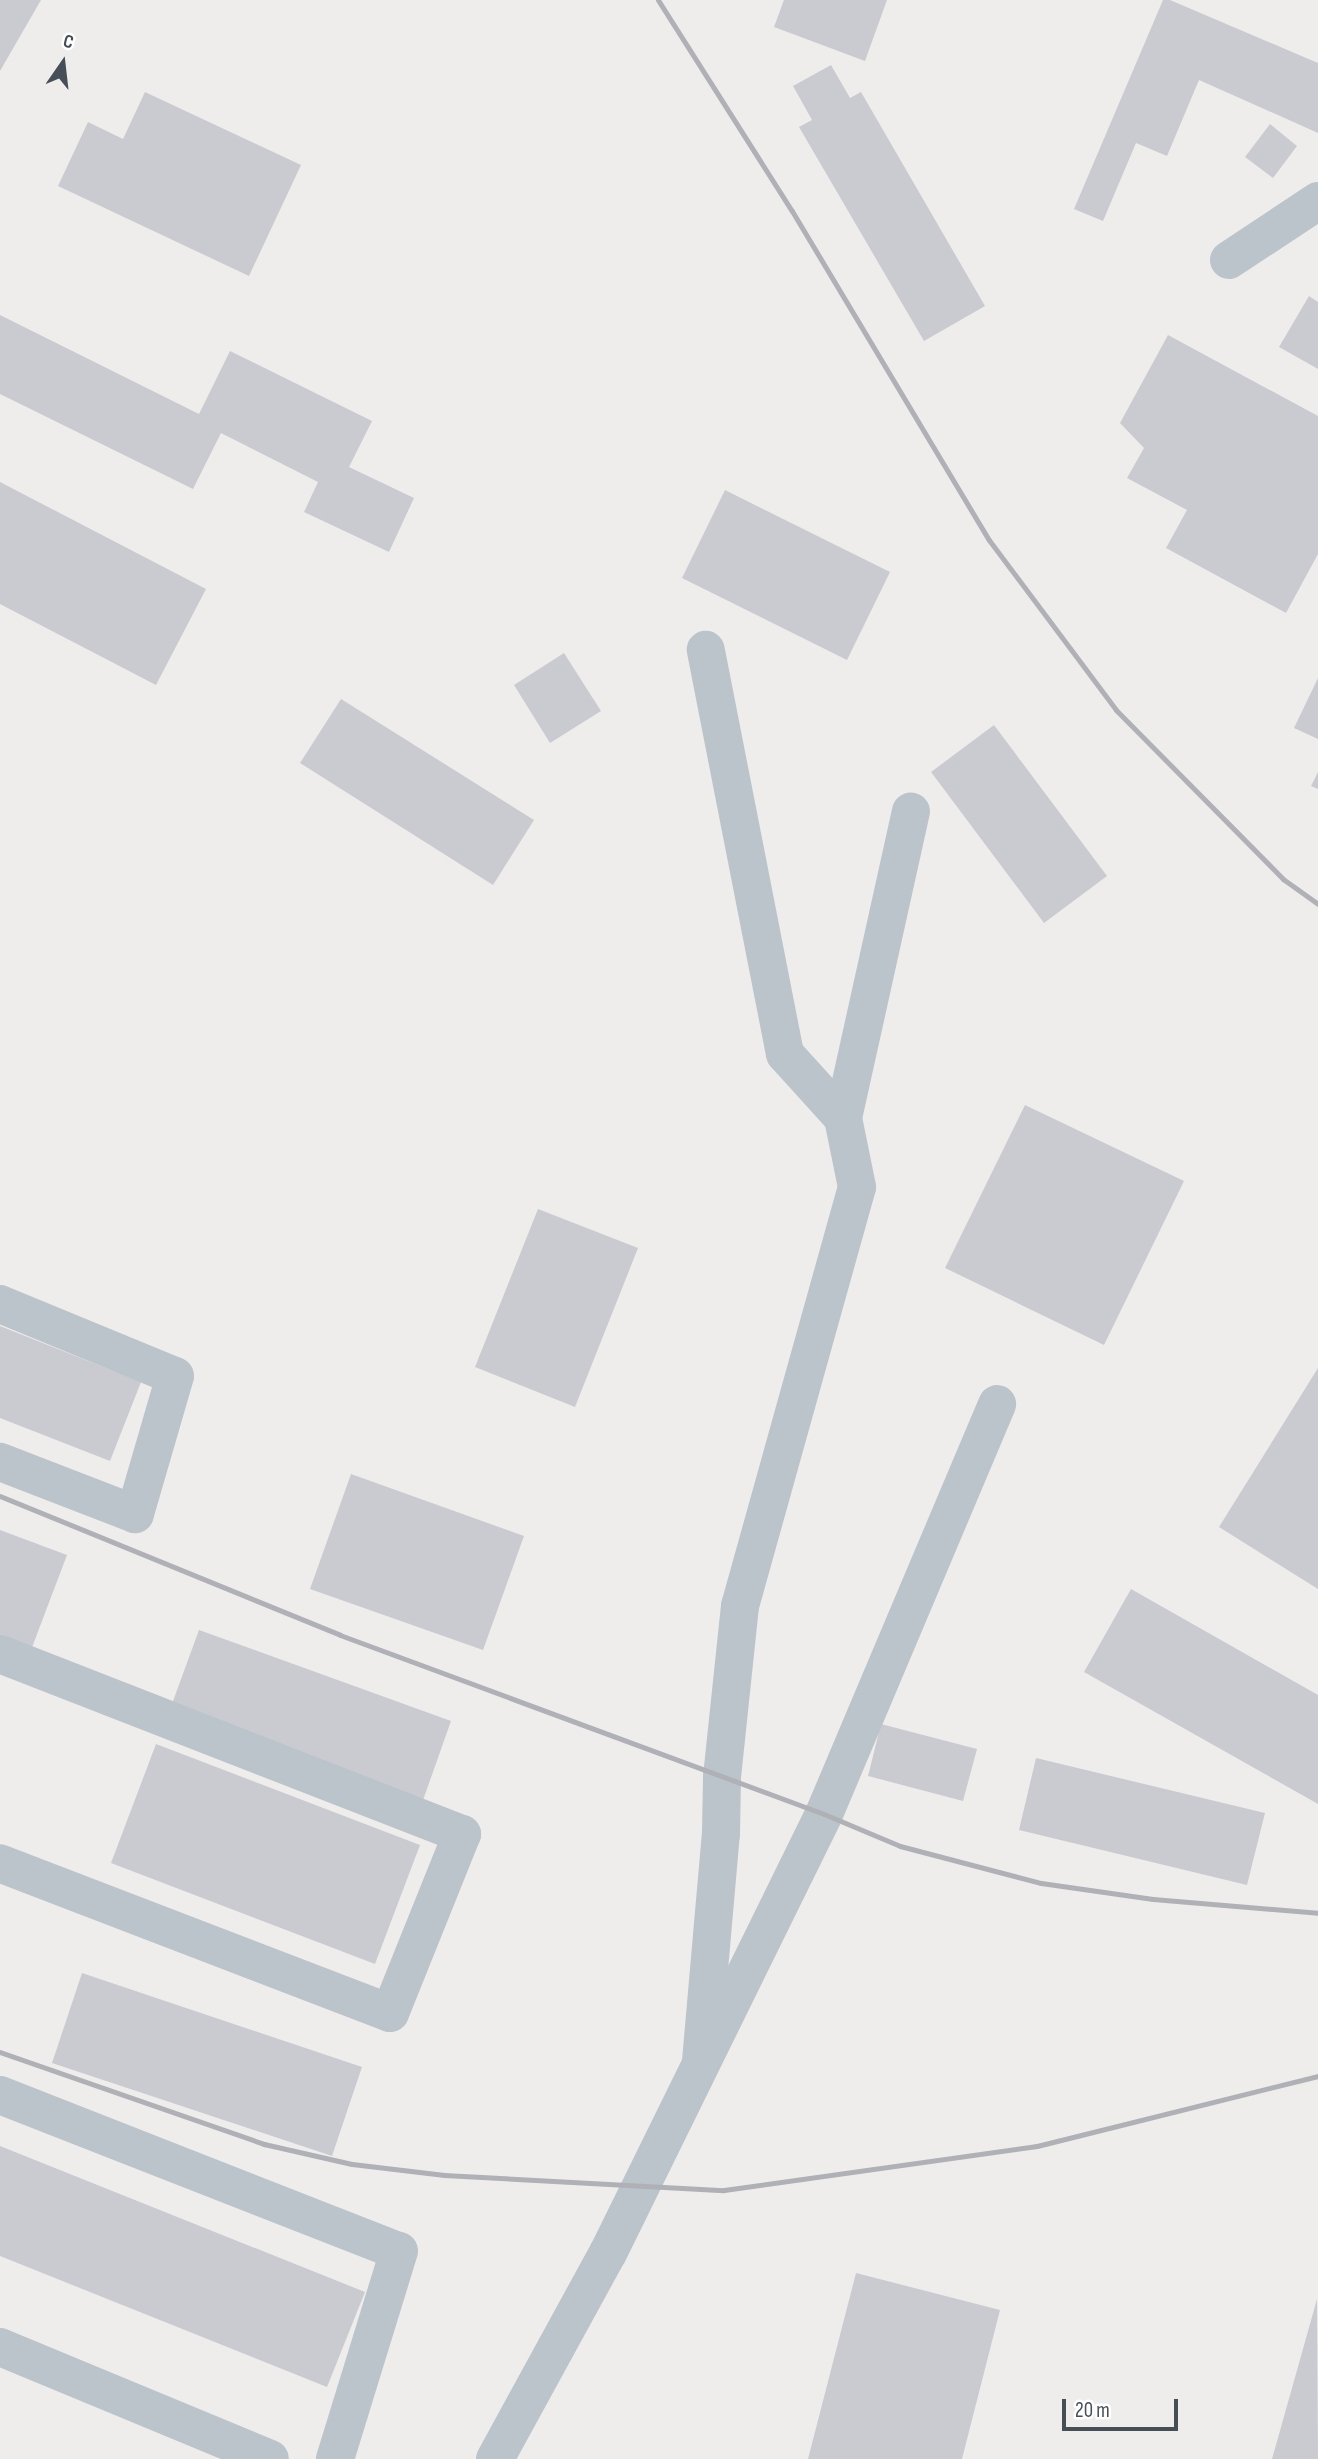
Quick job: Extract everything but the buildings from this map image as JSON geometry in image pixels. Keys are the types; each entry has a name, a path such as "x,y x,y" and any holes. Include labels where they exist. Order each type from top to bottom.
{"street":[{"path":"1229,260 1318,201"},
{"path":"706,650 785,1054 843,1118"},
{"path":"701,2061 721,1834 722,1777 740,1606 857,1187 843,1118 911,811"},
{"path":"0,1304 175,1376 135,1514 0,1462"},
{"path":"495,2459 608,2253 824,1814 997,1404"},
{"path":"0,1654 462,1834 390,2013 0,1863"},
{"path":"0,2095 399,2251 335,2459"},
{"path":"0,2347 270,2459"}],"railway":[{"path":"658,0 792,211 989,540 1116,710 1283,879 1318,904"},
{"path":"0,1496 340,1635 824,1814 900,1846 1041,1883 1153,1899 1318,1913"},
{"path":"0,2052 264,2144 352,2164 444,2175 724,2190 1037,2146 1318,2076"}]}
